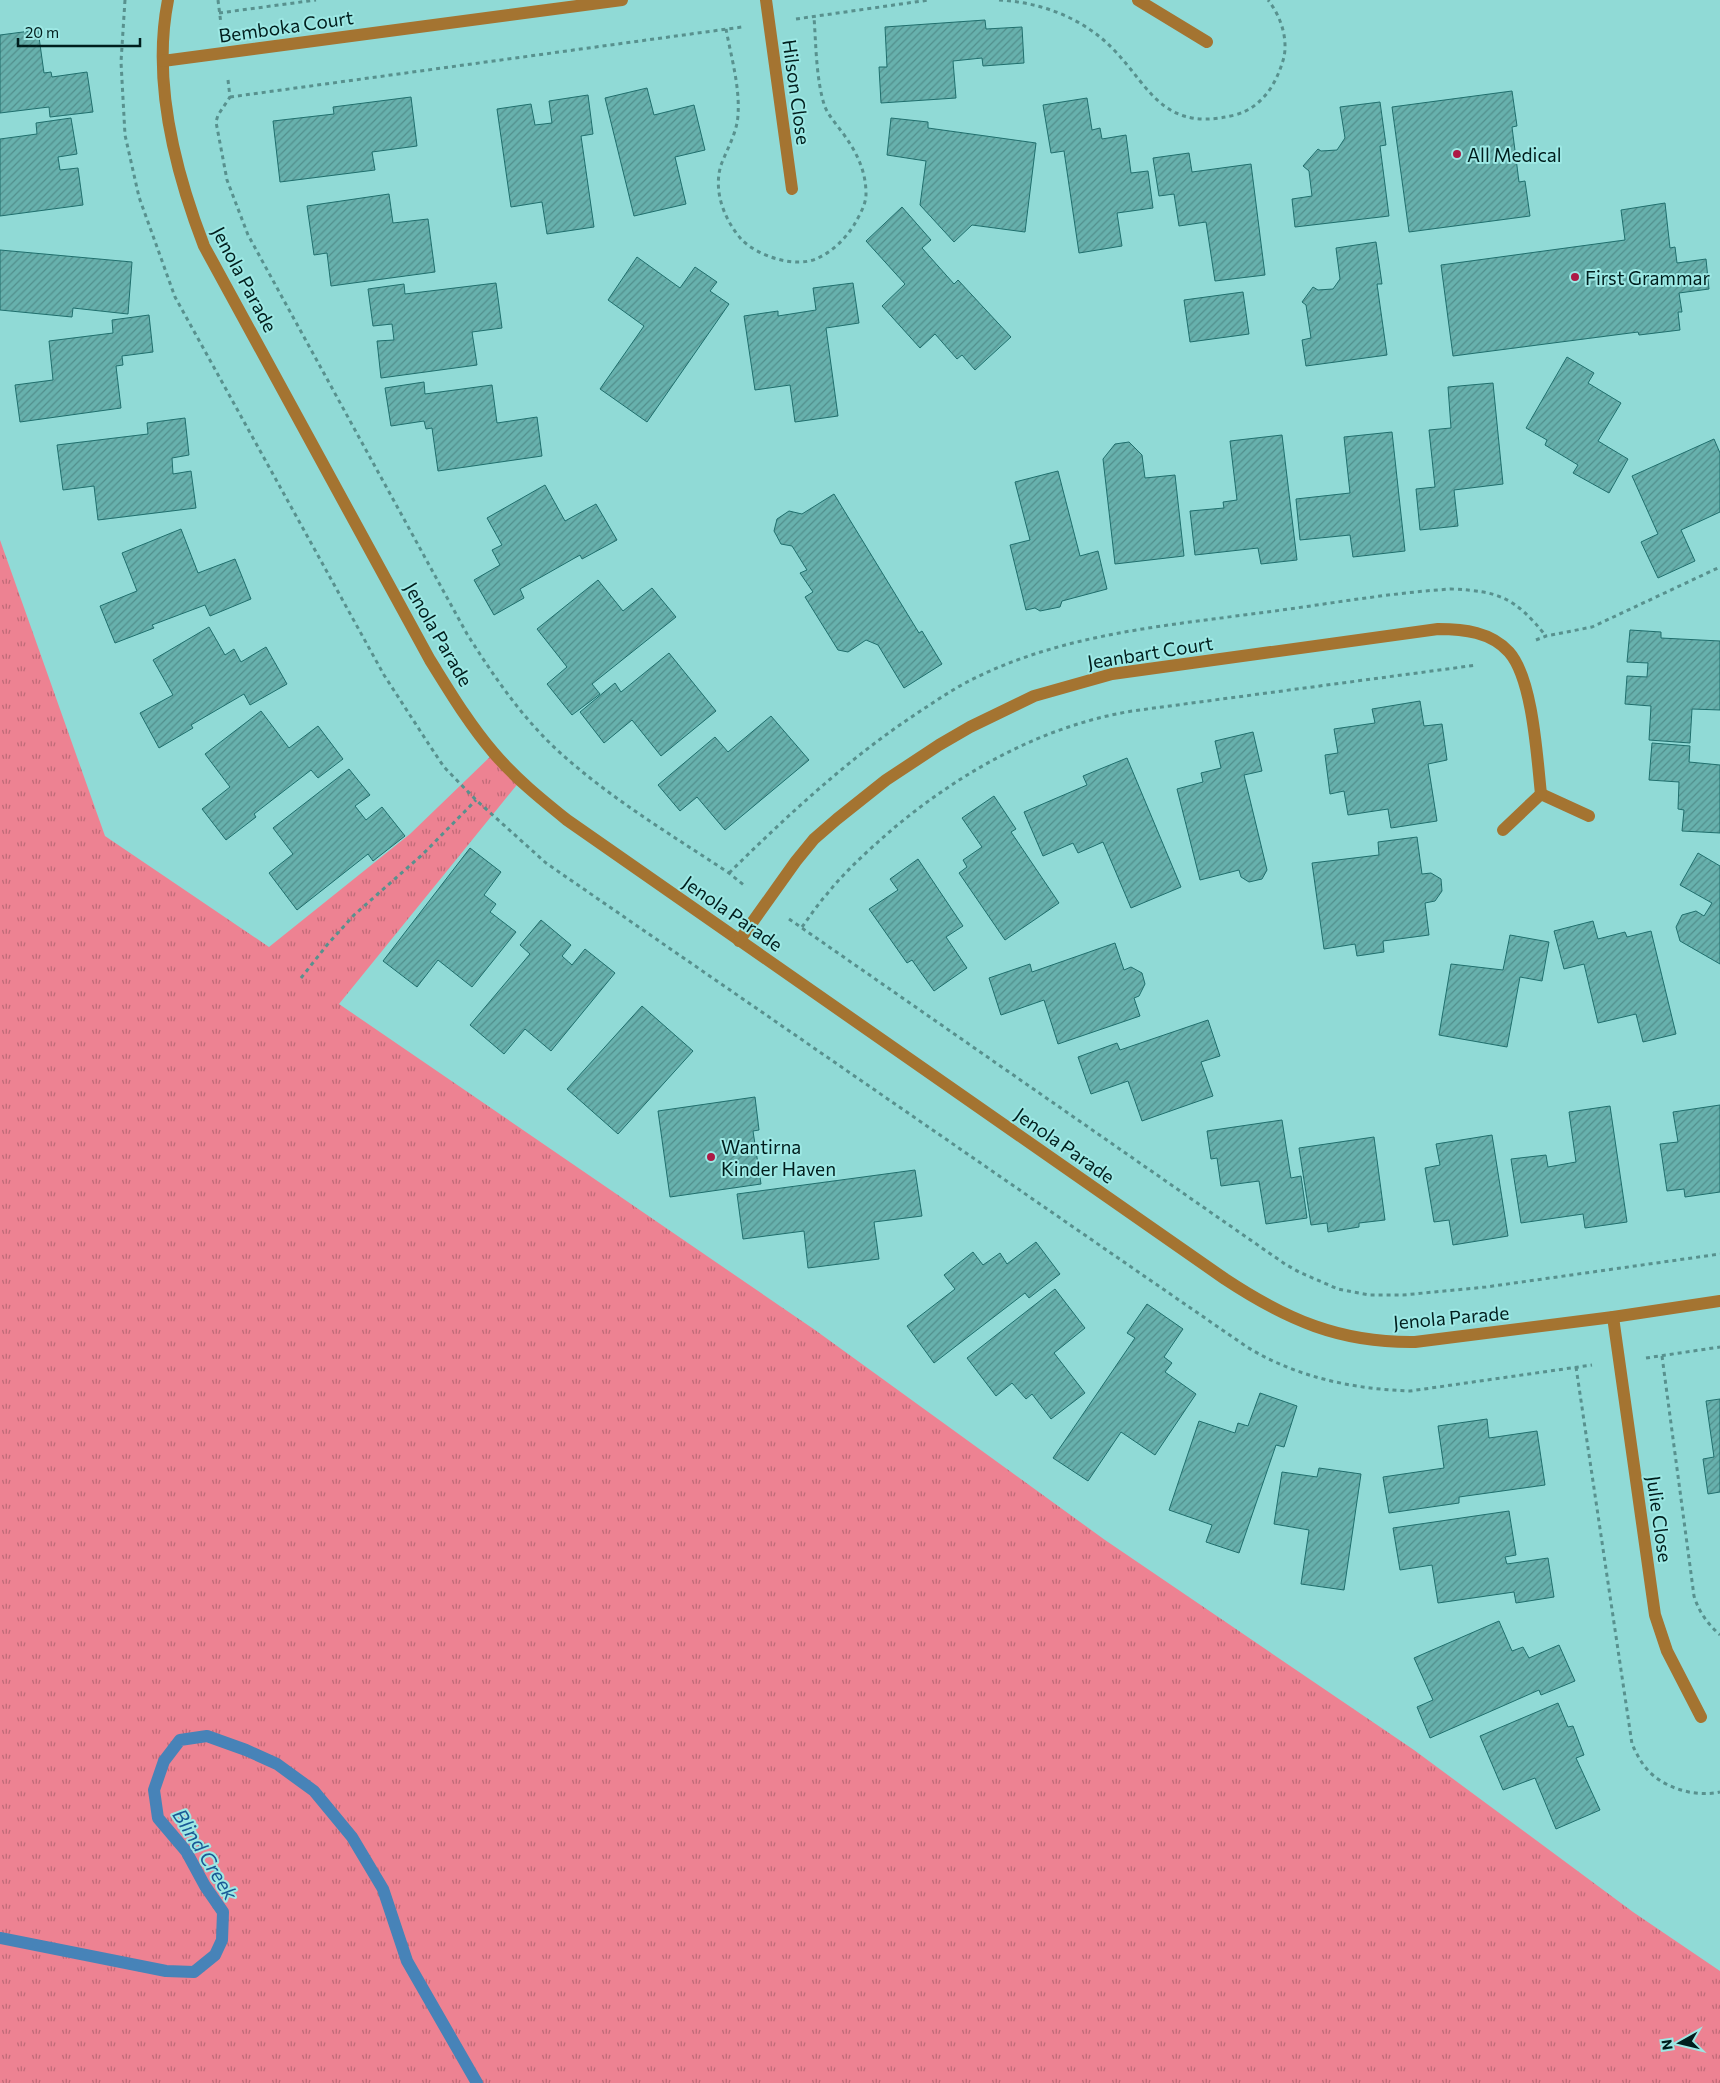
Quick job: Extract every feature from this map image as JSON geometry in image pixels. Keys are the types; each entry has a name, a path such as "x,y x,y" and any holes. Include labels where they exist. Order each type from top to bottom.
{"street":[{"name":"Jenola Parade","path":"168,0 163,34 167,109 187,202 204,246 430,660 461,710 494,753 538,797 567,820 739,941 1225,1279 1272,1308 1309,1325 1363,1339 1415,1342 1613,1317 1720,1301"},
{"name":"Bemboka Court","path":"163,61 622,0"},
{"name":"Hilson Close","path":"766,0 792,189"},
{"path":"1138,0 1207,42"},
{"name":"Jeanbart Court","path":"739,941 814,839 886,780 970,726 1034,696 1112,674 1438,629 1464,629 1488,636 1510,652 1522,676 1530,699 1541,794"},
{"path":"1503,830 1541,794 1589,816"},
{"name":"Julie Close","path":"1613,1317 1655,1615 1667,1651 1702,1717"}],"path":[{"path":"125,0 121,62 122,94 128,150 149,229 175,297 384,675 444,767 476,800 546,863 1230,1336 1270,1361 1329,1381 1384,1390 1410,1391 1592,1365"},
{"path":"218,0 221,27"},
{"path":"219,13 316,0"},
{"path":"793,20 929,0"},
{"path":"999,0 1048,9 1073,19 1094,32 1112,49 1164,107 1181,116 1198,120 1237,114 1250,109 1264,97 1279,76 1284,53 1284,36 1278,12 1268,0"},
{"path":"230,98 745,26"},
{"path":"227,72 230,98 218,114 216,122 227,180 248,235 467,634 494,676 523,714 579,770 606,791 729,873 745,887"},
{"path":"1531,642 1546,636 1592,627 1720,567"},
{"path":"802,928 827,893 866,851 950,785 1032,740 1082,722 1115,714 1478,664"},
{"path":"301,978 354,915 423,854 476,800"},
{"path":"789,918 1285,1264 1338,1289 1369,1295 1444,1292 1720,1254"},
{"path":"1643,1359 1720,1347"},
{"path":"1662,1356 1694,1596 1698,1607 1708,1623 1720,1635"},
{"path":"1576,1367 1632,1744 1640,1760 1654,1776 1673,1787 1696,1794 1720,1792"}],"green space":[{"path":"0,540 105,836 269,947 410,834 494,753 520,781 339,1004 815,1330 1105,1540 1414,1750 1633,1912 1720,1971 1720,2083 0,2083"}],"building":[{"path":"985,20 986,29 1022,27 1024,63 983,66 982,58 953,61 956,98 881,103 879,67 887,67 885,27"},
{"path":"38,30 44,73 51,72 52,77 87,72 93,112 50,117 49,107 0,113 0,35"},
{"path":"647,88 654,115 694,105 705,150 675,157 686,204 634,216 605,98"},
{"name":"All Medical","path":"1512,91 1517,126 1512,127 1519,182 1525,181 1530,216 1409,232 1392,107"},
{"path":"588,95 593,134 581,136 594,227 547,234 542,202 511,207 497,109 531,104 535,125 552,123 549,101"},
{"path":"411,97 417,146 372,152 375,170 280,182 273,121 334,114 333,107"},
{"path":"1087,98 1092,130 1100,128 1102,139 1126,135 1131,173 1148,171 1153,208 1117,213 1122,246 1079,253 1064,151 1051,153 1043,105"},
{"path":"1380,102 1386,145 1380,146 1389,216 1295,227 1292,199 1312,196 1309,171 1303,166 1318,149 1321,151 1337,150 1345,138 1340,107"},
{"path":"71,118 77,154 58,157 60,170 78,168 83,205 0,216 0,139 37,134 36,123"},
{"path":"891,118 928,122 928,128 1036,143 1025,232 972,225 954,242 920,205 926,161 887,155"},
{"path":"1189,153 1192,172 1251,164 1265,275 1215,281 1206,222 1179,226 1174,194 1159,196 1153,158"},
{"path":"389,194 393,223 428,219 435,272 331,286 327,253 314,255 307,206"},
{"name":"First Grammar","path":"1665,203 1670,248 1675,247 1677,263 1706,259 1709,289 1679,293 1682,312 1678,312 1680,330 1639,335 1638,332 1453,356 1441,265 1625,240 1621,210"},
{"path":"902,207 931,240 922,248 954,284 958,280 1011,337 975,370 962,355 957,359 935,334 920,348 882,306 905,284 866,241"},
{"path":"1376,242 1382,284 1377,284 1387,355 1306,366 1302,340 1311,338 1306,305 1302,302 1313,287 1318,290 1333,289 1340,279 1336,248"},
{"path":"0,250 132,262 128,314 73,308 72,317 0,310"},
{"path":"637,257 680,288 695,267 717,282 710,291 729,304 647,422 600,389 644,326 608,300"},
{"path":"496,283 502,328 472,332 477,365 381,378 377,341 394,340 392,324 373,326 368,289 404,284 405,294"},
{"path":"853,283 859,323 826,328 838,416 795,422 790,385 755,390 744,316 778,311 778,316 816,310 813,288"},
{"path":"1243,292 1249,334 1190,342 1184,300"},
{"path":"149,315 153,352 122,356 123,365 116,366 121,408 20,422 15,385 53,380 49,341 113,333 112,320"},
{"path":"1567,357 1594,373 1588,383 1621,403 1598,441 1628,459 1609,493 1573,473 1578,465 1545,445 1547,440 1526,428"},
{"path":"424,382 425,394 492,385 497,423 537,417 542,456 438,471 432,428 426,429 424,421 391,426 385,388"},
{"path":"1493,383 1503,484 1454,490 1458,526 1420,530 1416,489 1435,487 1429,430 1451,428 1448,387"},
{"path":"185,418 189,455 172,458 173,474 191,471 196,508 98,520 94,486 63,490 57,445 148,434 147,423"},
{"path":"1392,432 1405,551 1353,557 1350,535 1300,540 1296,499 1350,493 1344,437"},
{"path":"1282,435 1297,560 1261,564 1258,548 1195,555 1190,511 1224,508 1223,502 1237,500 1230,441"},
{"path":"1714,439 1720,453 1720,512 1681,530 1695,561 1658,578 1641,542 1658,534 1632,476"},
{"path":"1129,442 1142,455 1145,478 1175,475 1184,556 1115,564 1103,459 1115,444"},
{"path":"1058,471 1080,556 1098,551 1107,589 1062,601 1060,607 1040,611 1035,608 1026,610 1010,545 1030,540 1015,482"},
{"path":"545,485 565,521 596,504 617,540 582,559 580,555 520,589 524,598 494,615 474,580 500,565 492,550 502,545 487,518"},
{"path":"834,494 919,633 922,631 942,664 904,688 878,645 866,640 848,652 838,650 805,597 813,592 800,573 807,570 792,546 781,544 774,531 777,519 789,511 802,514"},
{"path":"181,529 198,573 235,559 251,599 210,616 205,605 152,625 154,628 115,643 100,606 137,591 122,553"},
{"path":"598,580 623,611 652,588 676,617 592,684 600,694 572,715 547,684 567,667 537,629"},
{"path":"209,627 225,655 234,649 241,662 266,647 287,684 250,705 244,694 191,725 193,728 159,748 140,713 173,695 153,660"},
{"path":"1630,630 1661,632 1661,638 1720,641 1720,710 1692,709 1690,743 1649,740 1651,706 1625,704 1627,676 1647,677 1648,663 1627,662"},
{"path":"669,653 716,711 661,756 632,720 604,743 580,712 615,683 621,692"},
{"path":"1420,701 1424,726 1442,724 1447,760 1428,764 1437,821 1391,828 1388,809 1348,815 1344,791 1330,794 1325,755 1338,753 1334,729 1375,723 1372,709"},
{"path":"261,711 289,748 318,726 343,759 318,778 311,770 254,814 256,817 226,840 202,809 230,787 205,754"},
{"path":"771,716 809,760 725,830 697,797 680,811 658,785 715,737 728,752"},
{"path":"1253,732 1262,771 1244,775 1267,870 1262,879 1249,882 1241,877 1239,870 1200,880 1177,789 1203,782 1201,773 1221,768 1215,741"},
{"path":"1652,743 1690,746 1689,762 1720,765 1720,833 1682,831 1684,810 1678,809 1679,782 1649,780"},
{"path":"1127,758 1181,887 1131,908 1103,842 1078,853 1073,843 1043,856 1024,812 1087,785 1083,776"},
{"path":"349,769 370,795 355,806 366,820 382,807 405,836 373,861 368,854 297,910 269,873 293,854 273,828"},
{"path":"994,796 1016,829 1011,832 1059,903 1005,940 959,873 967,867 963,860 982,847 962,818"},
{"path":"1417,837 1422,874 1431,873 1441,879 1442,891 1435,901 1425,903 1429,935 1383,941 1384,952 1357,956 1355,944 1324,949 1312,863 1379,855 1378,842"},
{"path":"470,848 501,872 484,895 496,904 490,912 516,932 472,987 438,960 417,987 383,961"},
{"path":"1698,853 1720,866 1720,964 1680,941 1676,927 1682,915 1696,911 1704,916 1712,903 1680,885"},
{"path":"918,859 963,926 946,937 967,968 934,991 912,960 907,963 869,909 898,890 890,879"},
{"path":"541,920 571,945 562,956 572,965 585,949 615,973 551,1051 525,1029 504,1054 470,1025 530,954 520,945"},
{"path":"1593,921 1598,939 1625,932 1627,937 1651,931 1676,1034 1643,1042 1636,1014 1598,1023 1584,964 1564,969 1554,931"},
{"path":"1510,935 1549,942 1542,981 1520,977 1507,1047 1439,1035 1451,964 1503,970"},
{"path":"1115,943 1124,970 1131,967 1142,973 1145,984 1139,996 1134,998 1140,1016 1058,1044 1044,1000 1001,1015 989,978 1030,964 1032,972"},
{"path":"642,1006 693,1051 618,1134 567,1089"},
{"path":"1208,1020 1220,1056 1201,1062 1213,1096 1142,1121 1128,1081 1091,1094 1078,1057 1117,1043 1120,1050"},
{"name":"Wantirna Kinder Haven","path":"755,1097 759,1130 753,1131 761,1184 670,1197 658,1111"},
{"path":"1720,1105 1720,1192 1685,1197 1684,1189 1667,1191 1660,1144 1678,1142 1673,1112"},
{"path":"1610,1106 1627,1222 1585,1228 1583,1214 1521,1223 1511,1159 1546,1155 1548,1167 1576,1162 1569,1112"},
{"path":"1282,1120 1291,1178 1301,1176 1307,1218 1266,1224 1259,1181 1221,1186 1217,1158 1211,1159 1207,1131"},
{"path":"1492,1135 1508,1236 1453,1245 1449,1220 1434,1222 1425,1168 1440,1165 1436,1144"},
{"path":"1374,1137 1385,1220 1359,1223 1359,1227 1328,1232 1327,1223 1311,1225 1299,1148"},
{"path":"915,1170 922,1216 874,1222 879,1259 808,1268 804,1231 743,1239 737,1194"},
{"path":"1036,1242 1060,1274 1029,1298 1025,1293 934,1363 907,1326 955,1289 944,1275 973,1252 983,1265 1000,1253 1007,1264"},
{"path":"1055,1289 1085,1328 1054,1353 1085,1393 1051,1419 1032,1394 1026,1399 1012,1383 996,1396 967,1358"},
{"path":"1147,1304 1183,1329 1164,1357 1172,1363 1165,1372 1196,1394 1155,1455 1121,1432 1088,1481 1053,1458 1135,1338 1127,1333"},
{"path":"1260,1393 1297,1406 1284,1447 1276,1445 1239,1553 1206,1542 1212,1525 1169,1510 1199,1421 1235,1433 1238,1423 1248,1426"},
{"path":"1720,1399 1720,1492 1708,1494 1703,1459 1714,1457 1706,1401"},
{"path":"1487,1419 1489,1438 1537,1431 1545,1485 1459,1497 1459,1503 1389,1513 1383,1477 1444,1468 1438,1426"},
{"path":"1319,1468 1361,1474 1344,1590 1301,1584 1309,1530 1274,1524 1282,1472 1317,1477"},
{"path":"1509,1511 1516,1555 1505,1557 1507,1564 1548,1558 1554,1597 1516,1603 1514,1592 1438,1603 1432,1565 1400,1570 1393,1528"},
{"path":"1499,1621 1512,1651 1523,1647 1529,1658 1559,1645 1575,1681 1541,1695 1539,1690 1430,1738 1417,1707 1433,1700 1414,1658"},
{"path":"1558,1703 1568,1727 1573,1726 1584,1755 1576,1758 1600,1810 1556,1829 1535,1778 1503,1790 1480,1736"}],"waterway":[{"name":"Blind Creek","path":"0,1938 166,1971 194,1972 215,1955 222,1940 223,1912 205,1886 186,1851 158,1818 154,1790 164,1761 180,1740 207,1736 277,1764 314,1791 352,1837 383,1889 407,1961 477,2083"}],"place":[{"name":"All Medical","path":"1457,154"},
{"name":"First Grammar","path":"1575,277"},
{"name":"Wantirna Kinder Haven","path":"711,1157"}]}
